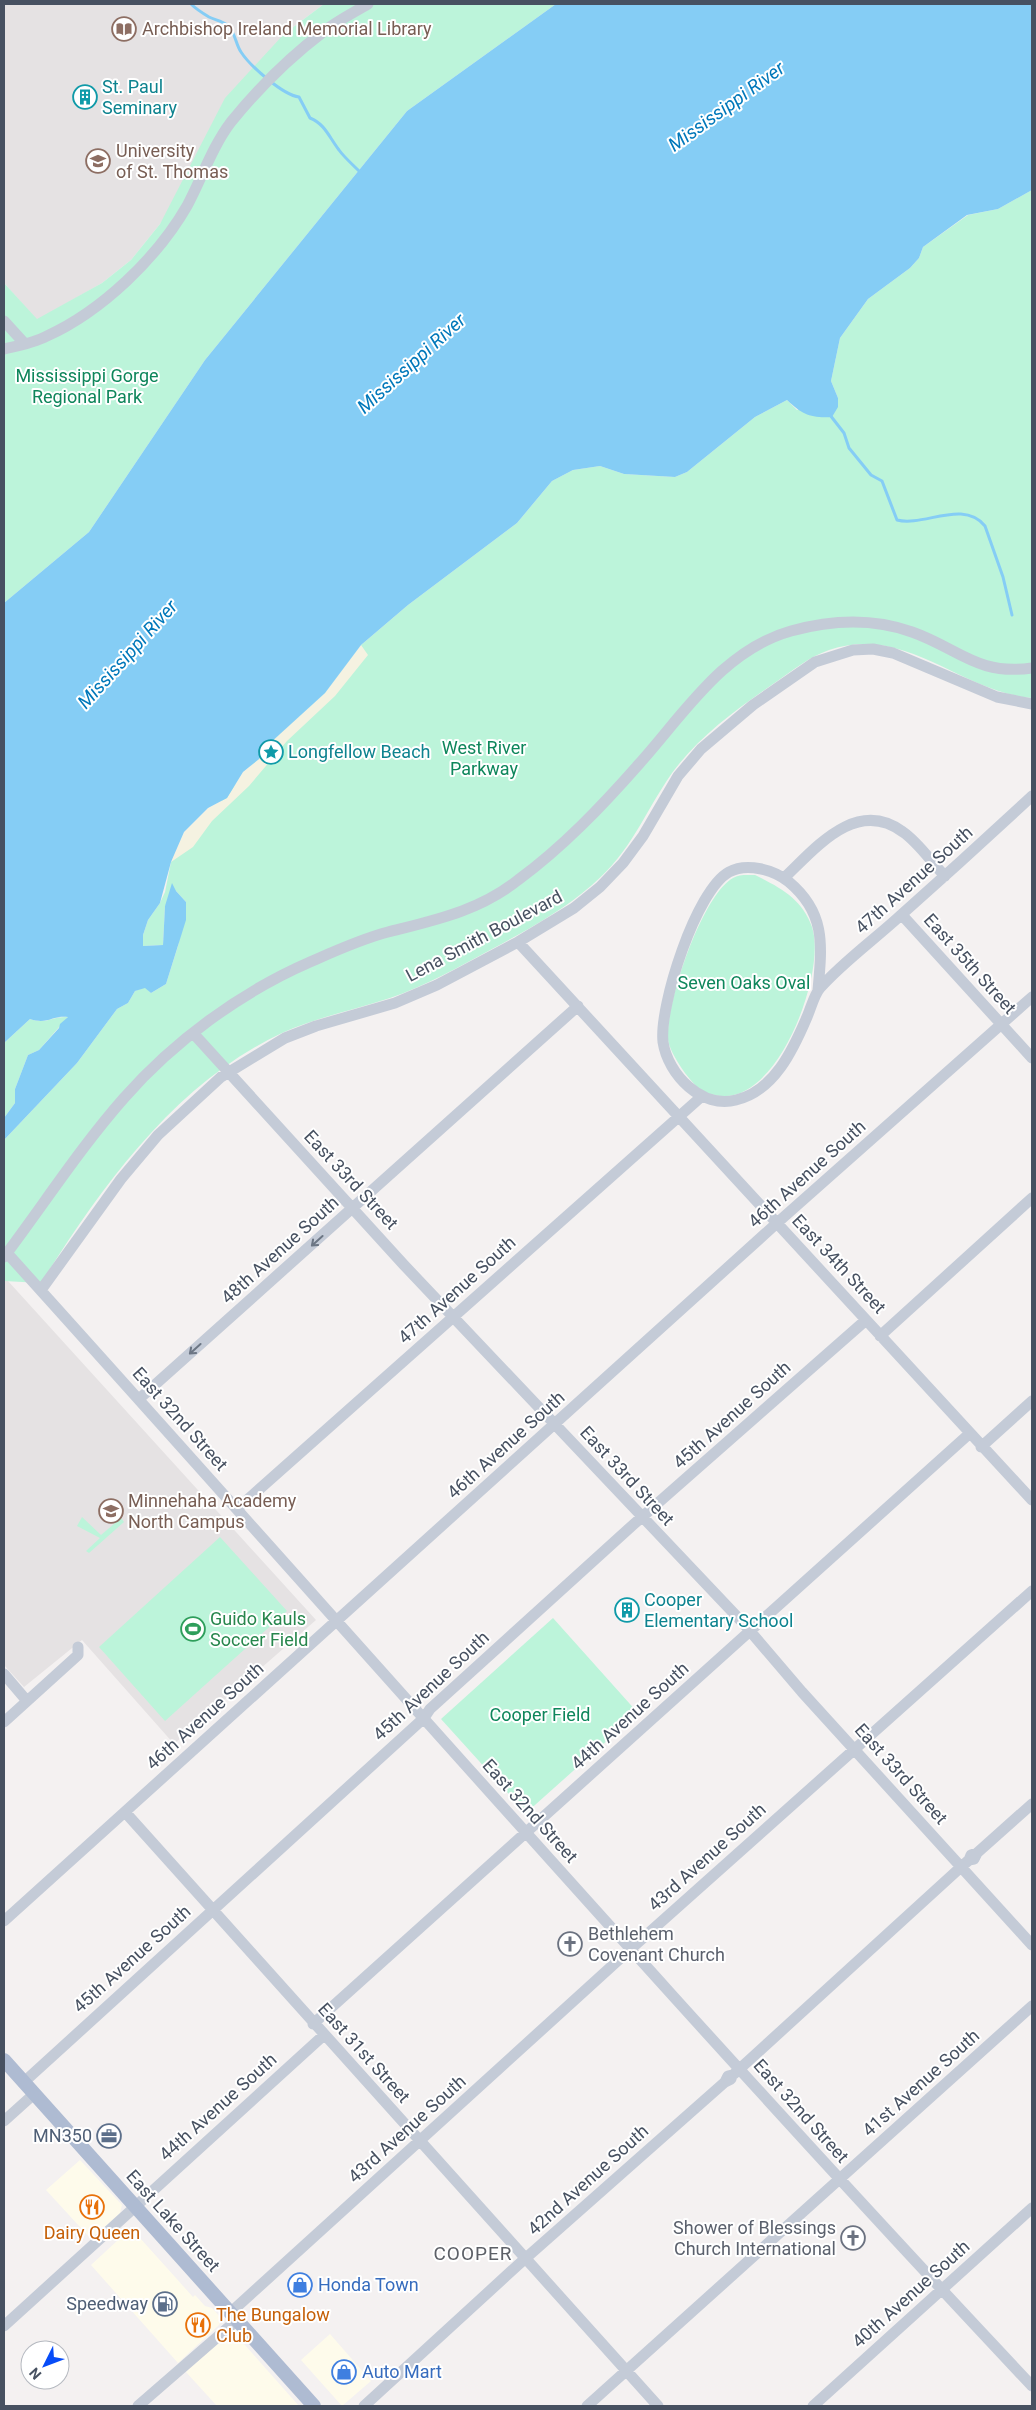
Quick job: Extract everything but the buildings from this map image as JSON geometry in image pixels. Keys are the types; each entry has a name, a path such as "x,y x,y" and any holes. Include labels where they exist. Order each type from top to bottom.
{"main road":[{"name":"East Lake Street","path":"4,2060 314,2406"}],"street":[{"path":"4,349 25,344 57,331 99,303 130,278 163,241 186,207 212,153 230,124 249,102 295,56 324,32 368,4"},
{"path":"4,321 25,344"},
{"path":"5,1255 83,1149 126,1095 193,1033 230,1007 293,969 365,940 459,914 502,892 540,863 574,833 639,765 714,678 736,658 776,636 814,625 841,622 886,624 926,638 973,663 1015,670 1032,668"},
{"name":"Lena Smith Boulevard","path":"41,1290 104,1200 126,1173 181,1112 228,1071 285,1038 316,1026 395,1003 437,985 518,942 574,908 600,887 624,863 643,836 678,776 702,749 753,705 815,662 833,655 874,649 893,653 997,698 1032,704"},
{"name":"47th Avenue South","path":"818,990 1032,796"},
{"path":"784,878 829,837 843,827 856,821 870,820 883,822 901,830 945,876"},
{"path":"752,868 771,872 784,878 805,898 820,927 818,990 790,1055 778,1071 751,1096 730,1102 712,1101 700,1097 686,1084 672,1066 663,1042 672,987 689,930 702,905 718,882 729,872 752,868"},
{"name":"East 35th Street","path":"902,915 1032,1058"},
{"name":"East 34th Street","path":"518,942 969,1434 1032,1500"},
{"name":"46th Avenue South","path":"4,1921 777,1223 1032,996"},
{"name":"48th Avenue South","path":"139,1399 578,1006"},
{"name":"East 33rd Street","path":"193,1033 454,1317 750,1632 855,1749 969,1860 1032,1945"},
{"name":"47th Avenue South","path":"237,1509 700,1097"},
{"path":"880,1336 1032,1198"},
{"name":"East 32nd Street","path":"5,1255 41,1290 630,1949 732,2075 839,2179 1032,2386"},
{"name":"45th Avenue South","path":"24,2082 424,1718 430,1709 866,1320"},
{"path":"982,1447 1032,1401"},
{"name":"44th Avenue South","path":"313,2024 969,1434"},
{"name":"43rd Avenue South","path":"138,2406 419,2141 630,1949 1032,1591"},
{"path":"4,1722 78,1655 78,1647"},
{"path":"4,1674 27,1701"},
{"name":"42nd Avenue South","path":"364,2406 1032,1804"},
{"name":"East 31st Street","path":"124,1812 658,2406"},
{"name":"41st Avenue South","path":"587,2406 1032,2006"},
{"name":"44th Avenue South","path":"4,2326 324,2035"},
{"path":"4,2121 34,2094"},
{"name":"40th Avenue South","path":"813,2406 1032,2208"}],"shaded area":[{"name":"University of St. Thomas","path":"4,4 324,4 284,34 160,224 131,260 102,283 37,320 4,283"},
{"name":"Minnehaha Academy North Campus","path":"4,1281 8,1281 316,1620 174,1744 82,1640 24,1687 4,1665"},
{"path":"80,2160 122,2205 120,2213 91,2239 46,2190"},
{"path":"131,2228 193,2297 195,2295 205,2306 212,2308 222,2319 219,2325 178,2363 91,2265"},
{"path":"231,2333 236,2335 299,2406 217,2406 186,2372"},
{"path":"330,2334 371,2381 342,2406 301,2360"}],"green space":[{"name":"Mississippi Gorge Regional Park","path":"324,4 556,4 407,111 205,360 89,532 4,603 4,283 37,319 102,283 131,260 160,224 225,98 284,34"},
{"name":"West River Parkway","path":"1032,190 1032,698 1006,693 980,684 908,652 883,646 857,644 829,650 808,660 734,712 694,747 672,773 628,845 606,872 581,894 531,927 429,982 390,998 295,1027 243,1054 175,1108 144,1140 89,1210 41,1283 4,1281 4,1140 77,1063 117,1009 128,1003 135,991 145,987 151,993 166,984 178,946 186,902 176,891 165,906 163,945 143,946 143,935 148,920 165,892 171,862 269,744 325,693 361,645 408,605 517,523 552,481 573,470 600,466 624,474 675,477 687,472 755,417 787,400 797,410 838,398 831,381 840,338 868,299 910,268 919,258 923,247 968,215 998,209"},
{"name":"Seven Oaks Oval","path":"741,875 755,875 790,895 808,917 812,927 815,947 812,973 805,1001 794,1030 780,1056 763,1077 744,1092 723,1096 716,1095 699,1089 682,1069 668,1040 669,1024 679,978 698,928 709,906 721,888 733,878"},
{"path":"68,1017 39,1050 28,1055 15,1089 15,1103 4,1118 4,1043 30,1019 45,1021"},
{"path":"82,1517 101,1535 121,1518 124,1522 89,1553 86,1551 100,1538 77,1526"},
{"name":"Guido Kauls Soccer Field","path":"220,1537 287,1611 165,1721 99,1647"},
{"name":"Cooper Field","path":"553,1618 638,1713 526,1813 441,1719"}],"sand":[{"name":"Longfellow Beach","path":"361,645 368,655 335,696 287,741 249,786 212,821 193,847 171,862 184,832 208,808 227,798 243,772 259,759 269,744 325,693"}],"water":[{"name":"Mississippi River","path":"556,4 1032,4 1032,190 998,209 967,215 923,247 919,258 910,268 868,299 840,338 831,381 838,398 838,407 832,417 812,416 798,409 787,400 755,417 687,472 675,477 624,474 600,466 573,470 552,481 517,523 408,605 361,645 325,693 269,744 259,759 243,772 227,798 208,808 184,832 171,862 160,903 148,920 143,935 143,946 163,945 165,906 172,883 176,891 186,902 186,920 166,984 151,993 145,988 135,991 128,1003 117,1009 77,1063 4,1140 4,1118 15,1103 15,1089 28,1055 39,1050 68,1017 41,1021 30,1019 4,1043 4,603 89,532 205,360 407,111"}],"waterway":[{"path":"191,4 209,17 227,25 232,31 239,49 245,58 276,86 299,97 310,118 323,127 341,153 359,171"},
{"path":"830,415 844,433 849,448 871,475 882,481 897,520 919,520 955,514 976,518 985,526 1003,577 1012,615"}],"place":[{"name":"Archbishop Ireland Memorial Library","path":"124,29"},
{"name":"St. Paul Seminary","path":"85,97"},
{"name":"University of St. Thomas","path":"98,161"},
{"name":"Longfellow Beach","path":"271,752"},
{"name":"Minnehaha Academy North Campus","path":"111,1511"},
{"name":"Cooper Elementary School","path":"627,1610"},
{"name":"Guido Kauls Soccer Field","path":"193,1629"},
{"name":"Bethlehem Covenant Church","path":"570,1944"},
{"name":"MN350","path":"109,2136"},
{"name":"Dairy Queen","path":"92,2207"},
{"name":"Shower of Blessings Church International","path":"853,2238"},
{"name":"Honda Town","path":"300,2285"},
{"name":"Speedway","path":"165,2304"},
{"name":"The Bungalow Club","path":"198,2325"},
{"name":"Auto Mart","path":"344,2372"}],"district":[{"name":"COOPER","path":"473,2253"}]}
